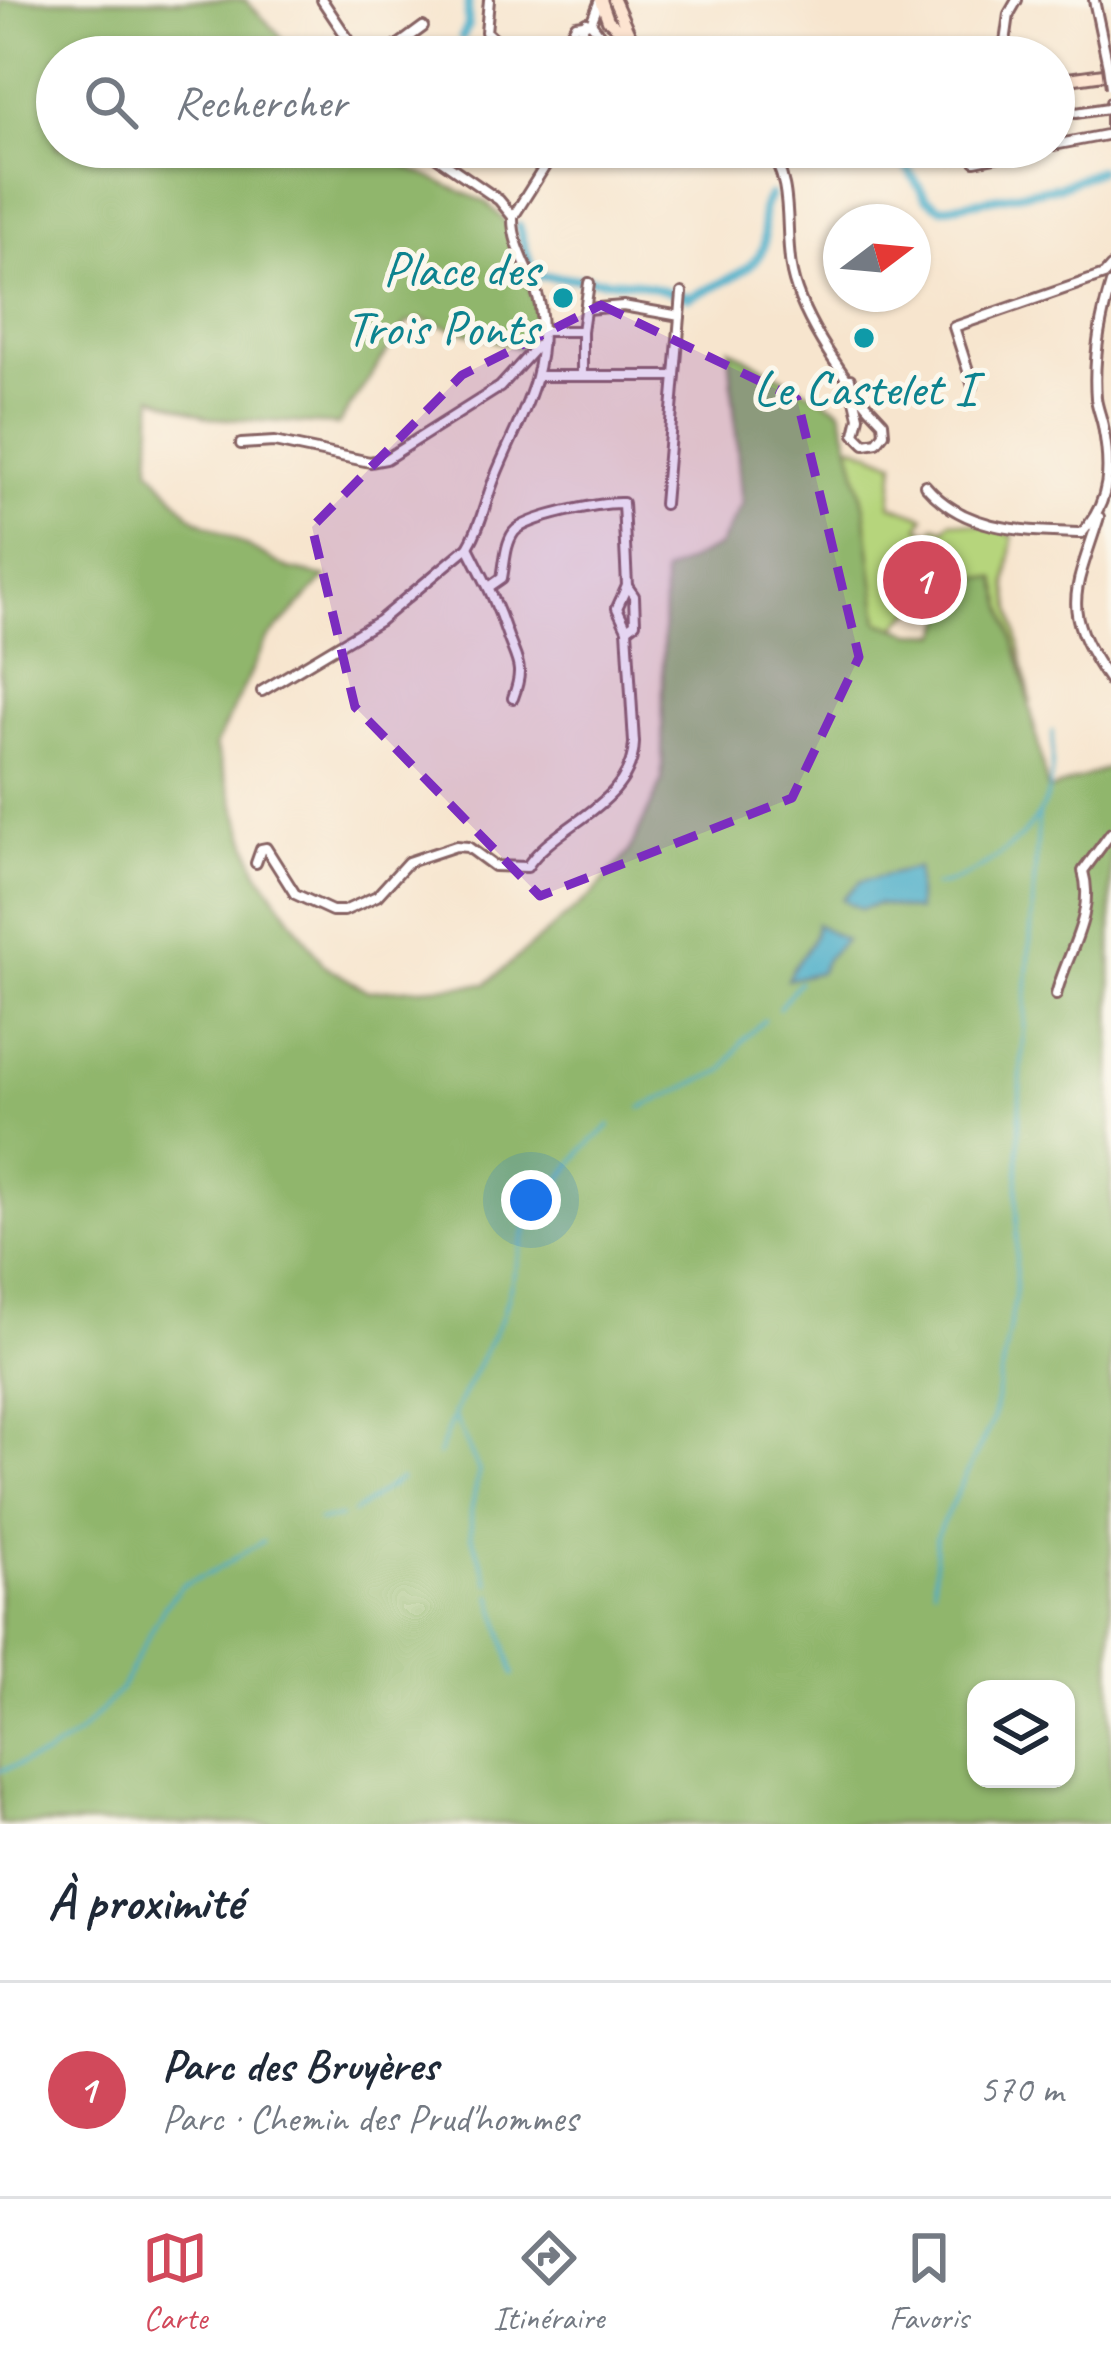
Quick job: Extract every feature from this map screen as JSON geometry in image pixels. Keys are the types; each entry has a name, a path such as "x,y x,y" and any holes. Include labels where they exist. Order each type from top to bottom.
{"street":[{"path":"322,0 346,36"},
{"path":"489,0 486,32 490,36"},
{"path":"581,36 601,0"},
{"path":"601,0 608,20 626,36"},
{"path":"614,0 630,36"},
{"path":"1002,0 1015,2 1008,36"},
{"path":"1094,0 1111,88"},
{"path":"569,36 576,25 589,22"},
{"path":"589,22 600,36"},
{"path":"411,36 423,27"},
{"path":"1075,76 1109,69"},
{"path":"1075,112 1110,105 1111,130 1075,139"},
{"path":"262,691 379,621 468,547 527,411 542,336 539,304 513,217 500,200 453,168"},
{"path":"513,217 543,168"},
{"path":"778,168 784,179 790,267 802,310 883,422 884,434 871,445 854,434 859,417 850,379"},
{"path":"973,386 954,327 1104,275 1111,267"},
{"path":"582,375 589,283"},
{"path":"1111,284 1099,325 1096,399 1108,460 1100,513 1074,592 1077,619 1111,683"},
{"path":"664,504 682,297"},
{"path":"586,309 622,306 680,316"},
{"path":"241,444 274,442 370,462 386,458 500,387 542,336 582,331"},
{"path":"537,376 674,376"},
{"path":"859,417 875,415"},
{"path":"925,485 950,511 1007,530 1082,533 1100,513"},
{"path":"256,863 261,849 266,848 295,894 341,911 377,896 400,866 456,846 468,848 494,866 527,867 536,852 594,812 634,762 627,629 617,608 627,586 623,502 520,526 510,537 502,578 489,587"},
{"path":"468,547 518,655 519,682 513,698"},
{"path":"627,586 634,596 635,622 627,629"},
{"path":"1056,995 1074,952 1088,896 1083,871 1111,832"}],"highlighted area":[{"path":"601,305 797,399 859,657 792,798 540,896 355,707 312,527 462,375"}],"green space":[{"path":"0,0 245,0 280,36 36,36 36,168 409,168 487,203 508,225 538,314 538,327 527,327 522,349 420,319 406,324 338,425 209,418 153,396 150,468 191,516 289,569 326,577 266,641 215,746 257,870 324,965 368,991 486,984 592,895 629,852 662,782 664,573 719,546 742,504 729,348 841,409 865,508 879,622 912,633 940,634 958,576 996,578 1022,669 1048,791 1111,767 1111,1824 0,1824"},
{"path":"853,445 895,462 891,505 925,517 919,527 931,534 936,526 944,529 951,521 989,526 1013,536 1007,585 1031,701 997,709 959,595 940,591 902,620 868,662 816,463"}],"water":[{"path":"917,868 917,911 878,904 861,909 842,899 861,881"},
{"path":"816,924 845,940 820,972 787,980 813,939"}],"waterway":[{"path":"463,36 468,26 468,0"},
{"path":"907,168 926,198 941,208 1061,186 1099,170"},
{"path":"519,226 532,271 538,276 634,282 689,297 755,261 764,242 763,213 770,196"},
{"path":"934,886 966,875 1000,855 1039,814 1049,791 1053,731"},
{"path":"934,1588 936,1536 992,1422 1015,1298 1020,1089 1039,813"},
{"path":"779,1008 799,982"},
{"path":"641,1108 724,1070 742,1041 764,1020"},
{"path":"490,1584 471,1534 479,1471 453,1414 502,1317 527,1226 582,1151 610,1125"},
{"path":"438,1455 452,1419"},
{"path":"353,1513 400,1479"},
{"path":"318,1521 341,1517"},
{"path":"0,1771 45,1756 79,1734 120,1690 164,1607 182,1585 263,1541"},
{"path":"492,1595 514,1675"}],"place":[{"name":"Place des Trois Ponts","path":"563,298"},
{"name":"Le Castelet I","path":"864,338"},
{"name":"Parc des Bruyères","path":"922,580"}]}
